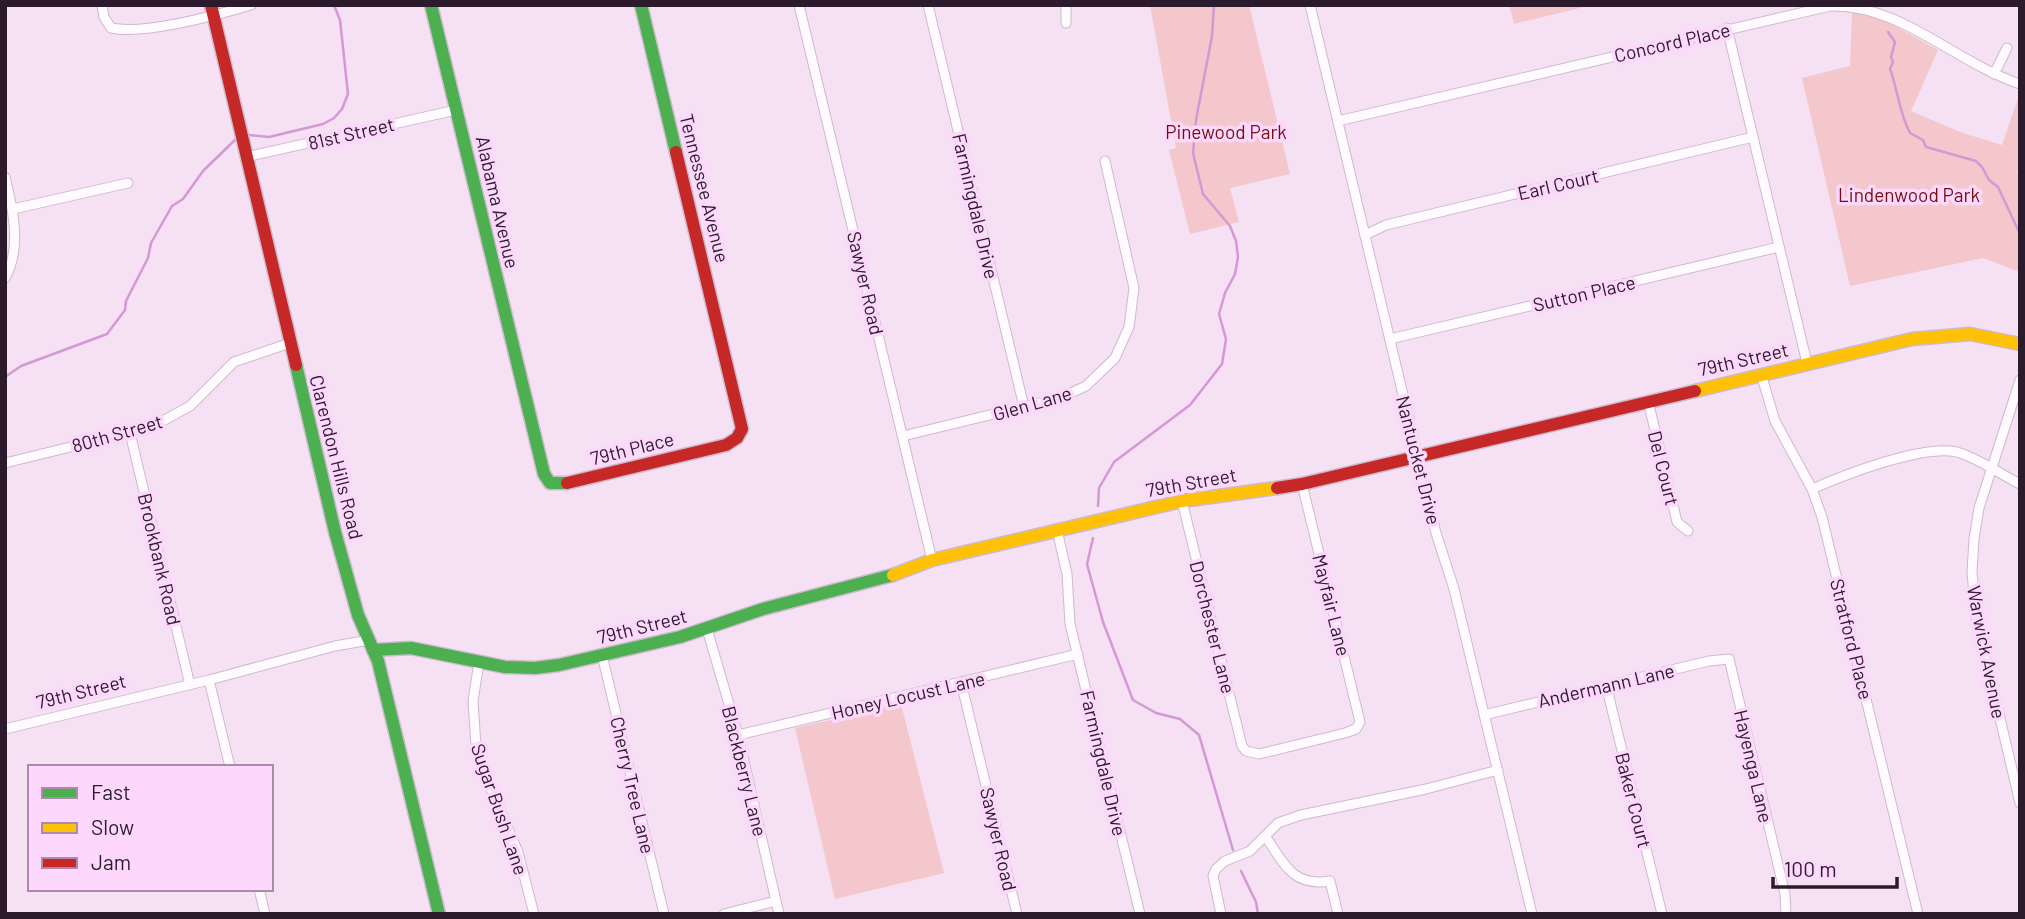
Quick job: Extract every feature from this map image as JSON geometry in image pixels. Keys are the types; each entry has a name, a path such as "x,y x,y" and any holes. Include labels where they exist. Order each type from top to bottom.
{"street":[{"path":"102,5 104,17 111,28 126,31 251,5"},
{"name":"Alabama Avenue","path":"431,5 527,408"},
{"name":"Tennessee Avenue","path":"641,5 732,379"},
{"name":"Sawyer Road","path":"800,5 932,560"},
{"name":"Farmingdale Drive","path":"928,5 1024,407"},
{"path":"1066,5 1066,23"},
{"name":"Nantucket Drive","path":"1310,5 1436,533 1454,589 1532,914"},
{"name":"Concord Place","path":"1338,121 1820,7 1859,7 1892,17 1951,52 2020,84"},
{"name":"Clarendon Hills Road","path":"212,11 335,533 358,615 379,666 439,914"},
{"path":"1727,28 1807,363"},
{"path":"1994,74 2007,48"},
{"name":"81st Street","path":"246,157 456,110"},
{"name":"Earl Court","path":"1365,235 1386,225 1753,137"},
{"name":"Glen Lane","path":"903,436 1068,395 1095,379 1115,358 1129,327 1133,310 1133,288 1105,161"},
{"path":"5,177 13,209 14,252 5,278"},
{"path":"13,209 128,183"},
{"name":"Sutton Place","path":"1390,339 1779,247"},
{"name":"79th Street","path":"5,729 190,685 335,646 411,648 505,667 559,666 707,629 763,609 881,580 932,560 1182,501 1303,484 1807,363 1937,335 1970,334 2020,344"},
{"name":"80th Street","path":"5,463 152,427 184,410 234,362 290,343"},
{"name":"Stratford Place","path":"1760,374 1780,434 1812,489 1827,533 1918,914"},
{"name":"79th Place","path":"527,408 544,474 551,483 563,484 733,443 740,436 742,429 732,379"},
{"name":"Warwick Avenue","path":"2020,380 1990,468 1976,524 1973,586 1980,632 2020,803"},
{"name":"Del Court","path":"1647,401 1677,522 1688,531"},
{"name":"Brookbank Road","path":"130,433 190,685"},
{"path":"1812,489 1862,468 1928,452 1959,453 2020,484"},
{"name":"Mayfair Lane","path":"1246,751 1259,754 1345,733 1360,726 1303,484"},
{"name":"Dorchester Lane","path":"1182,501 1239,736 1246,751"},
{"name":"Farmingdale Drive","path":"1057,530 1067,573 1069,615 1140,914"},
{"name":"Blackberry Lane","path":"707,629 738,735 779,914"},
{"name":"Honey Locust Lane","path":"738,735 1078,654"},
{"name":"Cherry Tree Lane","path":"602,655 664,914"},
{"name":"Andermann Lane","path":"1484,715 1709,661 1728,659"},
{"name":"Hayenga Lane","path":"1728,659 1785,894 1786,914"},
{"name":"Sugar Bush Lane","path":"479,662 473,701 476,746 485,775 518,852 534,914"},
{"path":"209,680 230,765"},
{"name":"Sawyer Road","path":"961,682 1017,914"},
{"name":"Baker Court","path":"1606,685 1662,914"},
{"path":"1221,914 1213,876 1216,869 1225,861 1250,851 1279,823 1301,814 1426,789 1498,770"},
{"path":"1266,837 1285,865 1302,880 1315,884 1330,881 1338,914"},
{"path":"260,891 265,914"},
{"path":"724,914 776,901"}],"green space":[{"name":"Pinewood Park","path":"1150,5 1249,5 1290,174 1230,188 1239,222 1190,234 1169,150 1176,148"},
{"path":"1509,5 1592,5 1514,24"},
{"name":"Lindenwood Park","path":"1852,12 1884,20 1938,50 1911,111 1960,132 2002,145 2020,92 2020,169 2017,171 2020,182 2020,272 1983,258 1850,286 1802,78 1850,66"},
{"path":"901,704 944,873 835,899 795,728"}],"waterway":[{"path":"249,135 269,137 323,124 334,118 342,109 348,94 340,20 334,5"},
{"path":"1098,506 1099,488 1114,462 1190,405 1222,364 1226,339 1219,314 1225,293 1235,274 1238,257 1236,241 1230,226 1203,194 1193,153 1196,120 1212,36 1214,5"},
{"path":"1888,32 1895,42 1890,69 1903,118 1910,133 1923,140 1926,147 1976,161 1989,180 1998,187 2020,234"},
{"path":"5,377 21,366 107,334 125,310 126,301 148,258 151,243 172,206 183,199 203,171 237,138"},
{"path":"1093,538 1087,564 1103,622 1133,700 1156,713 1180,719 1199,735 1233,850"},
{"path":"1241,871 1256,902 1258,914"}],"traffic: fast":[{"path":"431,5 544,474 550,483 567,483"},
{"path":"641,5 676,152"},
{"path":"296,365 335,532 358,615 378,661 439,914"},
{"path":"373,650 411,648 505,667 535,668 559,665 680,637 763,609 893,575"}],"traffic: slow":[{"path":"1695,391 1912,339 1970,334 2020,344"},
{"path":"893,575 932,560 1182,501 1277,488"}],"traffic: jam":[{"path":"211,5 296,365"},
{"path":"567,483 726,445 737,438 742,429 676,152"},
{"path":"1277,488 1695,391"}]}
